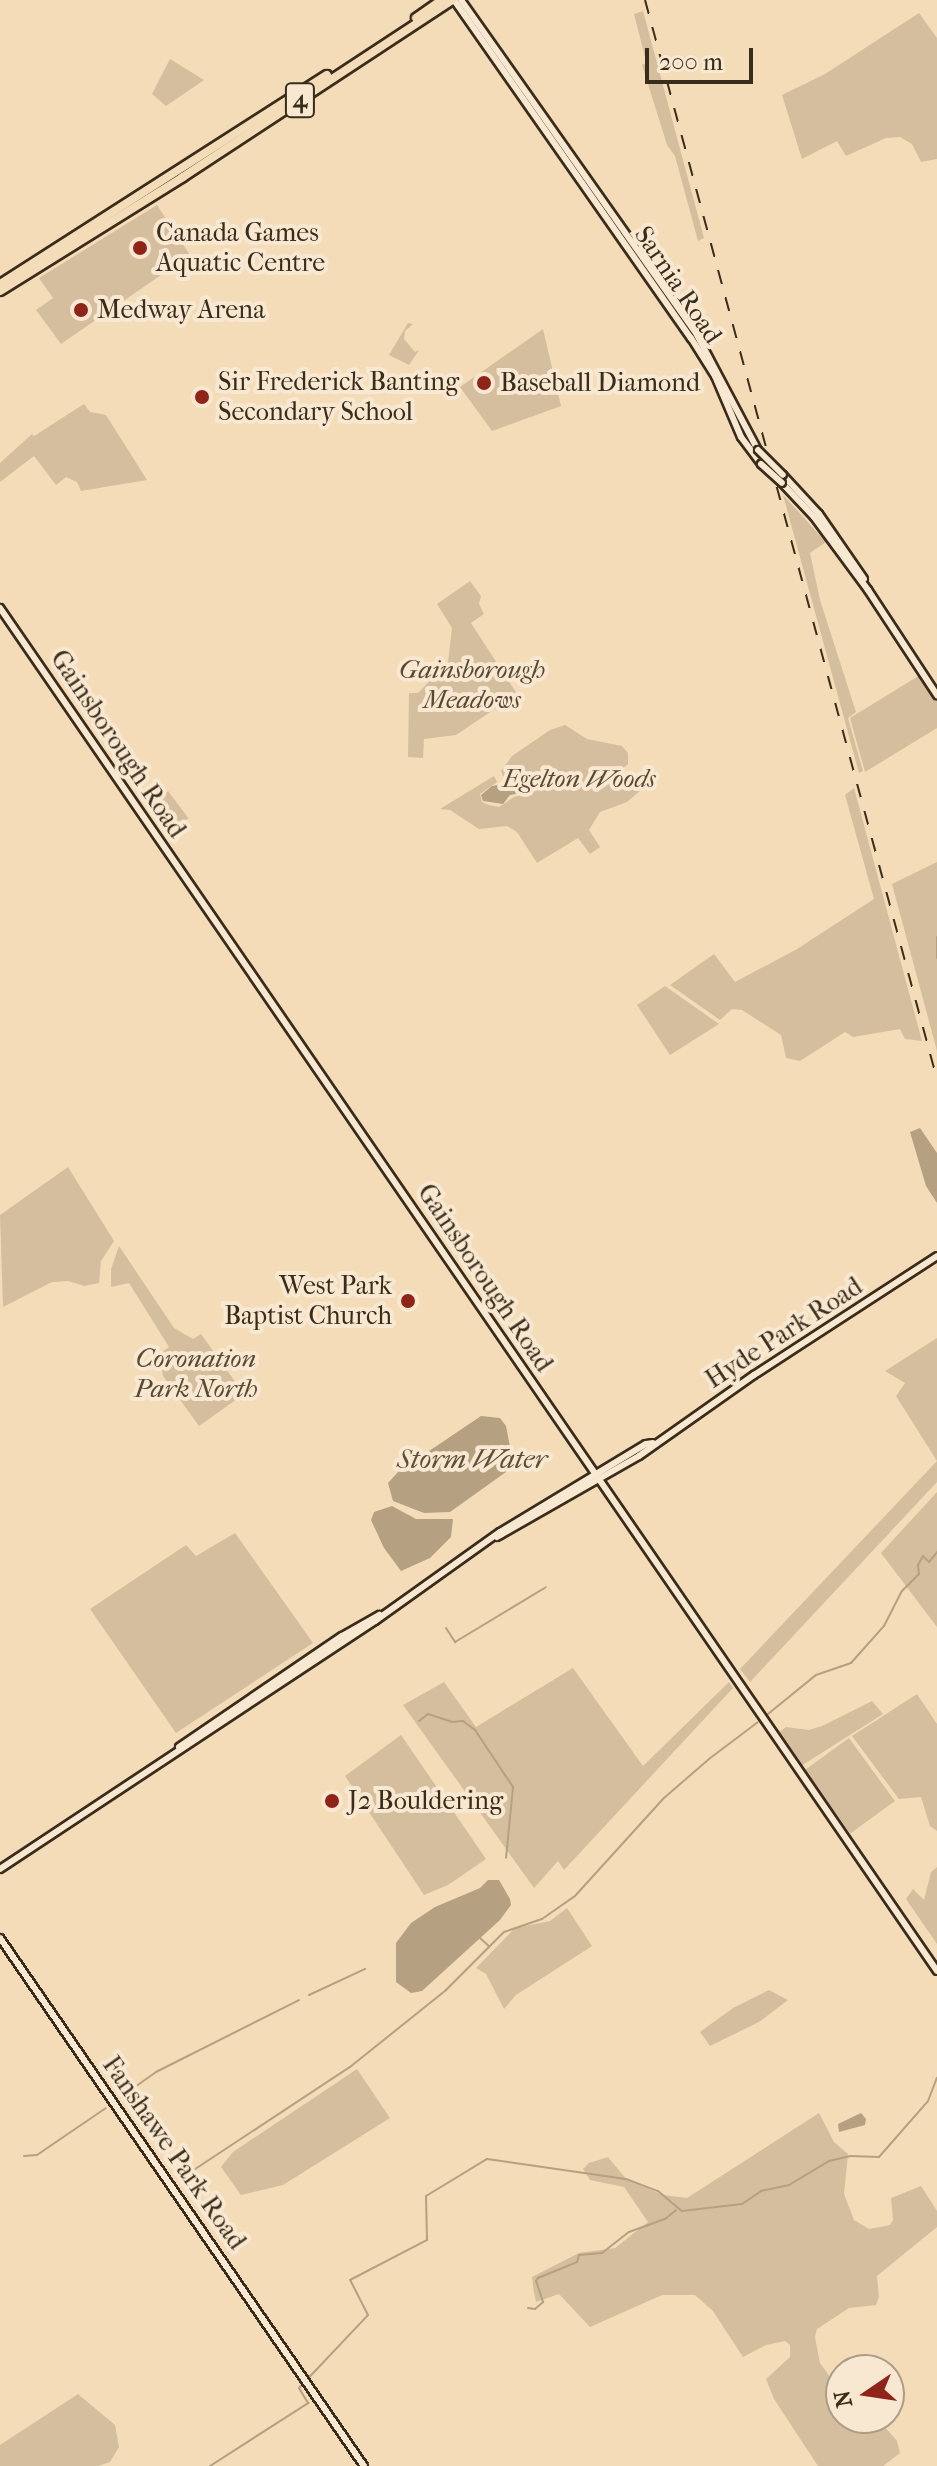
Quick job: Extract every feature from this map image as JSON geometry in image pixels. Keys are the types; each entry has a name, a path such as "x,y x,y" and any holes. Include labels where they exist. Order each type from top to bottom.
{"main road":[{"name":"4","path":"0,284 180,172 442,0"},
{"name":"4","path":"0,291 183,177 453,0"},
{"name":"Sarnia Road","path":"453,0 691,338 715,376 741,437 761,464 782,479"},
{"name":"Sarnia Road","path":"461,0 697,335 758,450 782,479 825,521 937,695"},
{"name":"Gainsborough Road","path":"0,608 937,1971"},
{"name":"Hyde Park Road","path":"0,1869 497,1537 649,1449 653,1443 937,1256"},
{"name":"Fanshawe Park Road","path":"0,1938 364,2466"}],"green space":[{"path":"643,11 704,238 698,241 675,156 667,145 642,64 647,65 634,14"},
{"path":"919,13 937,38 937,159 921,162 912,144 900,137 886,138 846,156 837,141 802,159 782,95 825,74"},
{"path":"170,59 204,80 166,106 152,94"},
{"path":"157,205 190,255 61,344 36,310 53,298 39,278"},
{"path":"408,323 413,324 405,331 404,339 415,352 419,350 409,365 389,355"},
{"path":"543,329 561,406 492,431 460,387"},
{"path":"84,404 90,412 106,415 147,480 81,491 77,482 66,477 56,485 34,456 0,482 0,463 32,434 34,436"},
{"path":"783,495 826,542 810,553 820,600 856,712 848,718 863,771 859,773"},
{"name":"Gainsborough Meadows","path":"470,581 481,596 479,604 484,614 471,623 517,694 456,735 424,739 423,758 408,757 409,693 418,693 448,662 452,628 437,604"},
{"path":"920,675 937,700 937,728 865,772 850,718"},
{"name":"Egelton Woods","path":"565,725 587,739 622,746 628,753 628,764 619,772 641,790 627,802 600,812 589,830 600,847 590,854 578,838 537,863 517,832 507,826 479,829 450,810 440,809 494,776 497,782 480,794 482,802 489,805 499,807 514,797 536,791 538,782 505,782 501,771 512,756 550,730"},
{"path":"854,788 922,1041 905,1039 900,1029 853,1037 845,1032 800,1061 786,1058 781,1035 742,1010 732,1009 720,1020 670,985 714,954 735,982 797,949 874,899 845,795"},
{"path":"168,791 188,818 169,833 149,805"},
{"path":"937,862 937,1051 892,884"},
{"path":"665,986 719,1024 670,1055 637,1005"},
{"path":"68,1167 114,1241 101,1261 99,1283 84,1286 68,1281 52,1282 3,1307 0,1215"},
{"name":"Coronation Park North","path":"119,1246 174,1328 193,1339 201,1334 244,1394 199,1426 163,1376 159,1354 169,1347 129,1283 111,1287 111,1269"},
{"path":"937,1338 937,1461 896,1396 905,1383 885,1371"},
{"path":"937,1461 937,1482 750,1682 740,1669"},
{"path":"937,1492 937,1627 881,1553"},
{"path":"235,1533 313,1643 176,1733 90,1609 186,1545 196,1556"},
{"path":"573,1668 643,1766 729,1682 733,1688 564,1870 558,1861 534,1888 403,1705 444,1682 476,1727"},
{"path":"917,1694 937,1724 937,1831 930,1826 921,1797 899,1799 852,1736"},
{"path":"872,1701 883,1714 801,1766 778,1733 786,1727 809,1730 822,1726"},
{"path":"401,1735 486,1859 448,1885 424,1895 345,1776"},
{"path":"849,1738 895,1801 850,1833 805,1770"},
{"path":"937,1867 937,1944 906,1899 913,1889 924,1900 931,1872"},
{"path":"567,1908 592,1946 516,1995 504,2009 486,1974 476,1968 515,1928 550,1921"},
{"path":"769,1990 788,2000 759,2022 710,2046 700,2032 733,2008"},
{"path":"357,2069 390,2118 283,2185 241,2195 221,2167 233,2152"},
{"path":"819,2113 834,2142 848,2154 844,2194 854,2220 869,2229 890,2225 893,2220 891,2198 921,2186 937,2211 937,2227 877,2276 879,2297 876,2305 849,2308 817,2329 815,2337 820,2363 825,2370 825,2434 891,2434 897,2441 900,2453 883,2466 818,2466 774,2399 766,2379 790,2357 790,2345 785,2341 766,2345 743,2357 713,2311 695,2295 662,2295 590,2327 559,2294 536,2302 532,2277 579,2253 615,2248 648,2222 624,2187 590,2180 583,2169 589,2163 608,2157 627,2180 663,2195 687,2198"},
{"path":"78,2394 115,2425 119,2447 110,2462 98,2466 0,2466 0,2445"}],"water":[{"path":"529,780 537,783 535,790 510,795 503,804 483,801 481,795 492,786"},
{"path":"920,1128 937,1153 937,1203 926,1186 910,1132"},
{"name":"Storm Water","path":"481,1416 500,1418 506,1426 513,1463 506,1472 450,1512 424,1513 393,1501 388,1483 398,1472"},
{"name":"Storm Water","path":"392,1506 416,1519 453,1519 451,1537 430,1558 401,1571 384,1548 371,1520 374,1512"},
{"path":"488,1880 499,1880 510,1899 511,1905 500,1920 422,1991 411,1993 396,1982 396,1943 411,1923 435,1907 480,1888"},
{"path":"861,2113 866,2119 865,2125 839,2132 838,2124"}],"waterway":[{"path":"937,937 937,958"},
{"path":"768,1714 816,1675 851,1663 884,1626 902,1591 919,1574 918,1565 923,1556 929,1562 937,1552"},
{"path":"446,1628 455,1642 546,1587"},
{"path":"419,1721 428,1714 452,1722 463,1721 475,1730 513,1787 506,1858"},
{"path":"183,2177 350,2067 445,1991 504,1932 542,1919 575,1896 664,1798 758,1722"},
{"path":"480,1938 490,1947"},
{"path":"309,1995 365,1969"},
{"path":"121,2097 156,2072 299,2000"},
{"path":"210,2466 308,2403 299,2388 368,2315 350,2280 427,2240 426,2196 487,2159 626,2179 658,2191 682,2211 742,2204 761,2191 789,2185 829,2161 850,2156 879,2157 928,2101 937,2078"},
{"path":"24,2156 37,2155 106,2108"},
{"path":"528,2308 535,2309 543,2302 536,2281 538,2278 577,2262 579,2255 602,2253 629,2232 665,2219 676,2210"}],"railway":[{"path":"645,0 937,1079"}],"place":[{"name":"Canada Games Aquatic Centre","path":"140,248"},
{"name":"Medway Arena","path":"81,310"},
{"name":"Baseball Diamond","path":"484,383"},
{"name":"Sir Frederick Banting Secondary School","path":"202,397"},
{"name":"West Park Baptist Church","path":"408,1301"},
{"name":"J2 Bouldering","path":"332,1801"}]}
